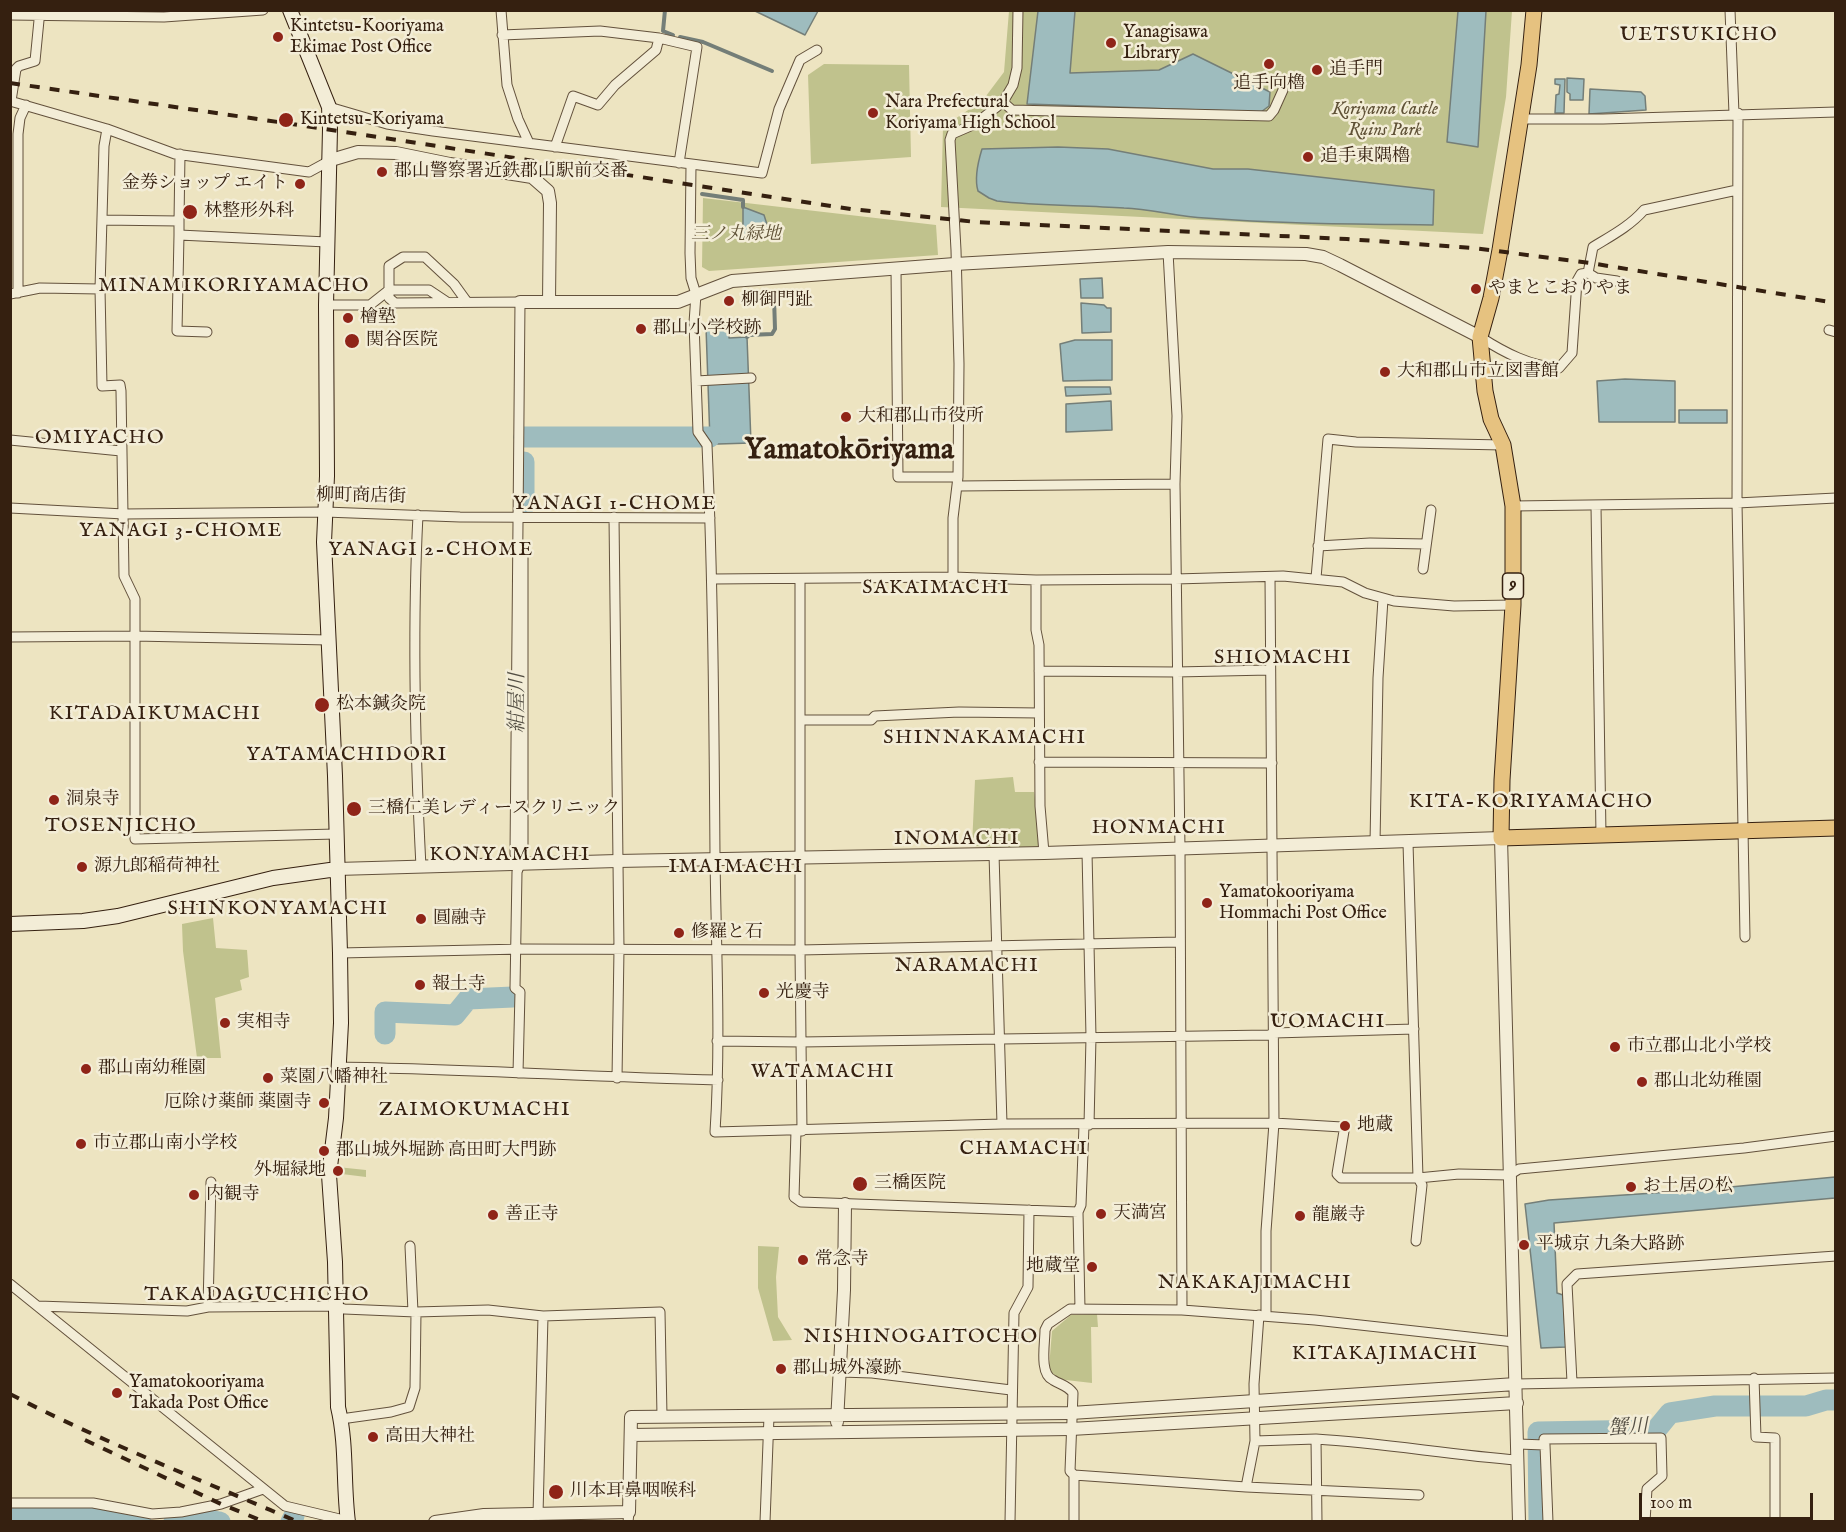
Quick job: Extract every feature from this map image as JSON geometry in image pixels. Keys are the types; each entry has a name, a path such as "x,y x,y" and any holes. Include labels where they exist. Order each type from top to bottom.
{"main road":[{"path":"290,10 329,107 331,160 326,305 326,594 341,1023 336,1118 329,1175 336,1262 338,1407 345,1461 348,1521"},
{"name":"9","path":"1501,838 1502,780 1513,605 1513,506 1503,445 1491,419 1485,391 1480,337 1491,298 1500,250 1530,65 1534,10"},
{"path":"1501,838 1836,828"},
{"path":"10,924 83,921 118,916 273,878 337,869"}],"street":[{"path":"10,15 39,12 164,17 262,10"},
{"path":"501,10 507,85 518,119 530,143"},
{"path":"953,577 953,518 958,481 959,364 950,140 952,134 975,124 1003,102 1013,85 1017,68 1018,10"},
{"path":"1730,10 1736,114 1737,503 1745,937"},
{"path":"39,12 35,61 16,69 11,101 107,129 180,154 309,172 331,160 358,152 396,153 532,177 548,191 550,203 549,302"},
{"path":"502,35 600,31 659,38 697,47 679,163"},
{"path":"555,147 573,96 598,105 615,85 656,50 659,38"},
{"path":"329,107 387,124 762,173 779,109 800,60 817,50"},
{"path":"1003,102 1012,110 1269,116 1282,90"},
{"path":"26,105 20,118 18,135 14,293 40,288 100,289"},
{"path":"1521,119 1603,119 1836,112"},
{"path":"107,129 104,146 100,289 102,386 120,385 124,576 135,599 135,839 336,834"},
{"path":"180,154 177,331 207,332"},
{"path":"691,165 690,253 691,278 696,294 694,323 698,432 707,445 713,579 718,950 718,1080 715,1132 1002,1124 1274,1123 1342,1127 1344,1131 1337,1174 1341,1178 1418,1178 1459,1174 1509,1175 1519,1169 1744,1148 1836,1136"},
{"path":"1588,273 1593,247 1621,230 1644,210 1737,190"},
{"path":"102,220 179,222"},
{"path":"179,235 327,242"},
{"path":"1168,252 1177,416 1175,579 1180,849 1182,1310"},
{"path":"467,302 454,284 425,257 404,257 389,266 389,298 395,303 678,302 732,281 896,268 1168,252 1306,254 1323,257 1480,337 1495,347 1538,366 1559,368 1572,353 1577,281 1581,274 1588,273 1596,278 1617,281"},
{"path":"896,268 898,477 958,481 1175,484"},
{"path":"326,305 370,305 389,290"},
{"path":"518,1073 520,992 515,988 519,949 517,872 520,864 515,855 520,302"},
{"path":"696,381 751,378"},
{"path":"1316,578 1328,439 1356,442 1503,445"},
{"path":"10,440 121,451"},
{"path":"1513,506 1737,503 1836,498"},
{"path":"1596,506 1601,835"},
{"name":"柳町商店街","path":"10,508 124,514 325,512 517,517 710,518"},
{"path":"1423,569 1431,510"},
{"path":"418,515 415,578 415,757 421,867"},
{"path":"614,517 619,949 617,1078"},
{"path":"1318,546 1370,543 1426,544"},
{"path":"1246,1488 1256,1441 1254,1401 1262,1315 1274,1123 1270,577"},
{"path":"713,579 1316,578 1343,582 1383,599 1454,606 1513,605"},
{"path":"800,579 801,1042 799,1131 794,1197 801,1202 1078,1212"},
{"path":"1036,580 1039,762 1044,853"},
{"path":"1375,843 1378,678 1383,599"},
{"path":"10,637 134,636 329,640"},
{"path":"1039,671 1269,670"},
{"path":"801,720 871,720 875,716 959,712 1039,713"},
{"path":"1039,762 1272,763"},
{"path":"337,869 1087,852 1271,845 1408,843 1501,838 1519,1521"},
{"path":"1408,843 1418,1178 1422,1185 1416,1241"},
{"path":"1080,1309 1078,1212 1081,1205 1091,1037 1087,852"},
{"path":"994,854 1002,1124"},
{"path":"340,953 519,949 800,950 1179,942"},
{"path":"717,1041 801,1042 1269,1035 1414,1029"},
{"path":"338,1067 442,1068 617,1078 718,1080"},
{"path":"208,1307 211,1182"},
{"path":"838,1432 845,1204"},
{"path":"1010,1521 1014,1313 1028,1287 1029,1210"},
{"path":"341,1419 409,1407 415,1388 410,1246"},
{"path":"1572,1382 1567,1284 1577,1274 1836,1256"},
{"path":"10,1284 285,1506 348,1521"},
{"path":"38,1306 187,1311 208,1307 336,1306 344,1309 414,1312 488,1310 543,1316 660,1312 662,1416"},
{"path":"1074,1521 1074,1475 1071,1471 1073,1393 1068,1386 1049,1379 1045,1372 1045,1330 1048,1324 1070,1309 1182,1310 1262,1315 1514,1342"},
{"path":"538,1515 543,1316"},
{"path":"840,1372 872,1373 1011,1390"},
{"path":"1754,1378 1756,1437 1775,1438 1775,1521"},
{"path":"435,1521 524,1518 538,1515 629,1517 631,1417 1071,1413 1516,1384 1836,1378"},
{"path":"631,1435 1071,1429 1517,1403"},
{"path":"765,1521 769,1416"},
{"path":"1548,1521 1544,1439 1661,1438 1662,1476 1647,1489 1645,1521"},
{"path":"1256,1441 1316,1439 1373,1443 1458,1455 1518,1460"},
{"path":"1316,1439 1317,1521"},
{"path":"1518,1444 1545,1444"},
{"path":"1074,1475 1246,1488 1419,1495"},
{"path":"10,1503 93,1503 152,1514 181,1512 221,1504 263,1489"}],"green space":[{"name":"Koriyama Castle Ruins Park","path":"1009,11 1512,11 1506,97 1483,234 941,207 943,127 983,100 1004,72"},
{"path":"824,64 909,65 911,157 811,164 808,75"},
{"name":"三ノ丸緑地","path":"703,198 936,225 938,255 709,271 702,267"},
{"path":"1013,777 1015,792 1034,792 1042,848 972,846 975,780"},
{"path":"213,918 216,948 247,950 249,977 240,980 242,990 215,998 221,1058 197,1058 183,951 182,924"},
{"path":"337,1167 366,1170 366,1177 342,1174 334,1176 334,1169"},
{"path":"758,1246 779,1247 776,1277 778,1317 792,1340 773,1341 758,1288"},
{"path":"1097,1314 1098,1327 1091,1327 1092,1383 1057,1379 1049,1368 1052,1331 1071,1315"}],"water":[{"path":"755,11 818,11 805,35"},
{"path":"1038,11 1075,11 1070,73 1159,70 1193,54 1270,92 1269,106 1261,112 1027,104"},
{"path":"1458,11 1486,11 1478,147 1447,142"},
{"path":"1567,78 1584,79 1583,100 1570,100 1570,94 1567,92"},
{"path":"1555,79 1565,79 1564,113 1555,113 1556,95 1559,94 1560,85 1555,84"},
{"path":"1590,89 1641,92 1645,96 1646,110 1589,114"},
{"path":"1058,147 1108,149 1213,169 1248,169 1434,190 1433,225 1234,220 1134,209 997,201 978,191 976,175 982,149"},
{"path":"743,207 764,215 771,237 743,237"},
{"path":"1102,278 1103,298 1081,298 1080,279"},
{"path":"1081,303 1104,305 1111,308 1111,332 1082,333"},
{"path":"729,326 729,338 747,337 751,443 718,444 710,441 706,327"},
{"path":"1075,340 1112,340 1112,380 1063,381 1060,344"},
{"path":"1625,379 1675,381 1675,422 1599,422 1597,381"},
{"path":"1065,387 1110,387 1111,394 1066,396"},
{"path":"1111,401 1112,430 1066,432 1066,404"},
{"path":"1679,410 1727,410 1727,423 1679,423"},
{"path":"1835,1177 1835,1198 1554,1223 1557,1293 1563,1295 1566,1347 1541,1348 1525,1204 1549,1200 1699,1190"}],"waterway":[{"path":"665,10 663,31 673,35"},
{"path":"680,37 703,42 772,71"},
{"path":"702,194 743,200 743,207"},
{"path":"747,337 772,334 775,329 774,297"},
{"name":"紺屋川","path":"524,437 710,437"},
{"name":"紺屋川","path":"524,462 524,506"},
{"name":"紺屋川","path":"385,1034 385,1012 455,1015 468,999 513,997"},
{"name":"蟹川","path":"1539,1522 1538,1432 1656,1430 1670,1413 1715,1406 1806,1406 1826,1400 1836,1400"},
{"path":"10,1514 104,1514 141,1522"},
{"path":"291,1522 294,1516"},
{"path":"174,1522 201,1519 220,1522"}],"railway":[{"path":"10,83 851,209 976,222 1347,239 1473,248 1590,263 1836,303"},
{"path":"10,1394 117,1445 298,1522"},
{"path":"85,1440 221,1504 265,1522"}],"place":[{"name":"Kintetsu-Kooriyama Ekimae Post Office","path":"278,37"},
{"name":"Yanagisawa Library","path":"1111,43"},
{"name":"追手向櫓","path":"1269,64"},
{"name":"追手門","path":"1317,70"},
{"name":"Nara Prefectural Koriyama High School","path":"873,113"},
{"name":"Kintetsu-Koriyama","path":"286,120"},
{"name":"追手東隅櫓","path":"1308,157"},
{"name":"郡山警察署近鉄郡山駅前交番","path":"382,172"},
{"name":"金券ショップ エイト","path":"300,184"},
{"name":"林整形外科","path":"190,212"},
{"name":"やまとこおりやま","path":"1476,289"},
{"name":"柳御門趾","path":"729,301"},
{"name":"檜塾","path":"348,318"},
{"name":"郡山小学校跡","path":"641,329"},
{"name":"関谷医院","path":"352,341"},
{"name":"大和郡山市立図書館","path":"1385,372"},
{"name":"大和郡山市役所","path":"846,417"},
{"name":"松本鍼灸院","path":"322,705"},
{"name":"洞泉寺","path":"54,800"},
{"name":"三橋仁美レディースクリニック","path":"354,809"},
{"name":"源九郎稲荷神社","path":"82,867"},
{"name":"Yamatokooriyama Hommachi Post Office","path":"1207,903"},
{"name":"圓融寺","path":"421,919"},
{"name":"修羅と石","path":"679,933"},
{"name":"報土寺","path":"420,985"},
{"name":"光慶寺","path":"764,993"},
{"name":"実相寺","path":"225,1023"},
{"name":"市立郡山北小学校","path":"1615,1047"},
{"name":"郡山南幼稚園","path":"86,1069"},
{"name":"菜園八幡神社","path":"268,1078"},
{"name":"郡山北幼稚園","path":"1642,1082"},
{"name":"厄除け薬師 薬園寺","path":"324,1103"},
{"name":"地蔵","path":"1345,1126"},
{"name":"市立郡山南小学校","path":"81,1144"},
{"name":"郡山城外堀跡 高田町大門跡","path":"324,1151"},
{"name":"外堀緑地","path":"338,1171"},
{"name":"三橋医院","path":"860,1184"},
{"name":"お土居の松","path":"1631,1187"},
{"name":"内観寺","path":"194,1195"},
{"name":"天満宮","path":"1101,1214"},
{"name":"善正寺","path":"493,1215"},
{"name":"龍巌寺","path":"1300,1216"},
{"name":"平城京 九条大路跡","path":"1524,1245"},
{"name":"常念寺","path":"803,1260"},
{"name":"地蔵堂","path":"1092,1267"},
{"name":"郡山城外濠跡","path":"781,1369"},
{"name":"Yamatokooriyama Takada Post Office","path":"117,1393"},
{"name":"高田大神社","path":"373,1437"},
{"name":"川本耳鼻咽喉科","path":"556,1492"}],"district":[{"name":"UETSUKICHO","path":"1699,36"},
{"name":"MINAMIKORIYAMACHO","path":"234,287"},
{"name":"OMIYACHO","path":"100,439"},
{"name":"Yamatokōriyama","path":"849,452"},
{"name":"YANAGI 1-CHOME","path":"615,505"},
{"name":"YANAGI 3-CHOME","path":"181,532"},
{"name":"YANAGI 2-CHOME","path":"431,551"},
{"name":"SAKAIMACHI","path":"936,589"},
{"name":"SHIOMACHI","path":"1283,659"},
{"name":"KITADAIKUMACHI","path":"155,715"},
{"name":"SHINNAKAMACHI","path":"985,739"},
{"name":"YATAMACHIDORI","path":"347,756"},
{"name":"KITA-KORIYAMACHO","path":"1531,803"},
{"name":"TOSENJICHO","path":"121,827"},
{"name":"HONMACHI","path":"1159,829"},
{"name":"INOMACHI","path":"957,840"},
{"name":"KONYAMACHI","path":"510,856"},
{"name":"IMAIMACHI","path":"736,868"},
{"name":"SHINKONYAMACHI","path":"278,910"},
{"name":"NARAMACHI","path":"967,967"},
{"name":"UOMACHI","path":"1328,1023"},
{"name":"WATAMACHI","path":"823,1073"},
{"name":"ZAIMOKUMACHI","path":"475,1111"},
{"name":"CHAMACHI","path":"1024,1150"},
{"name":"NAKAKAJIMACHI","path":"1255,1284"},
{"name":"TAKADAGUCHICHO","path":"257,1296"},
{"name":"NISHINOGAITOCHO","path":"921,1338"},
{"name":"KITAKAJIMACHI","path":"1385,1355"}]}
